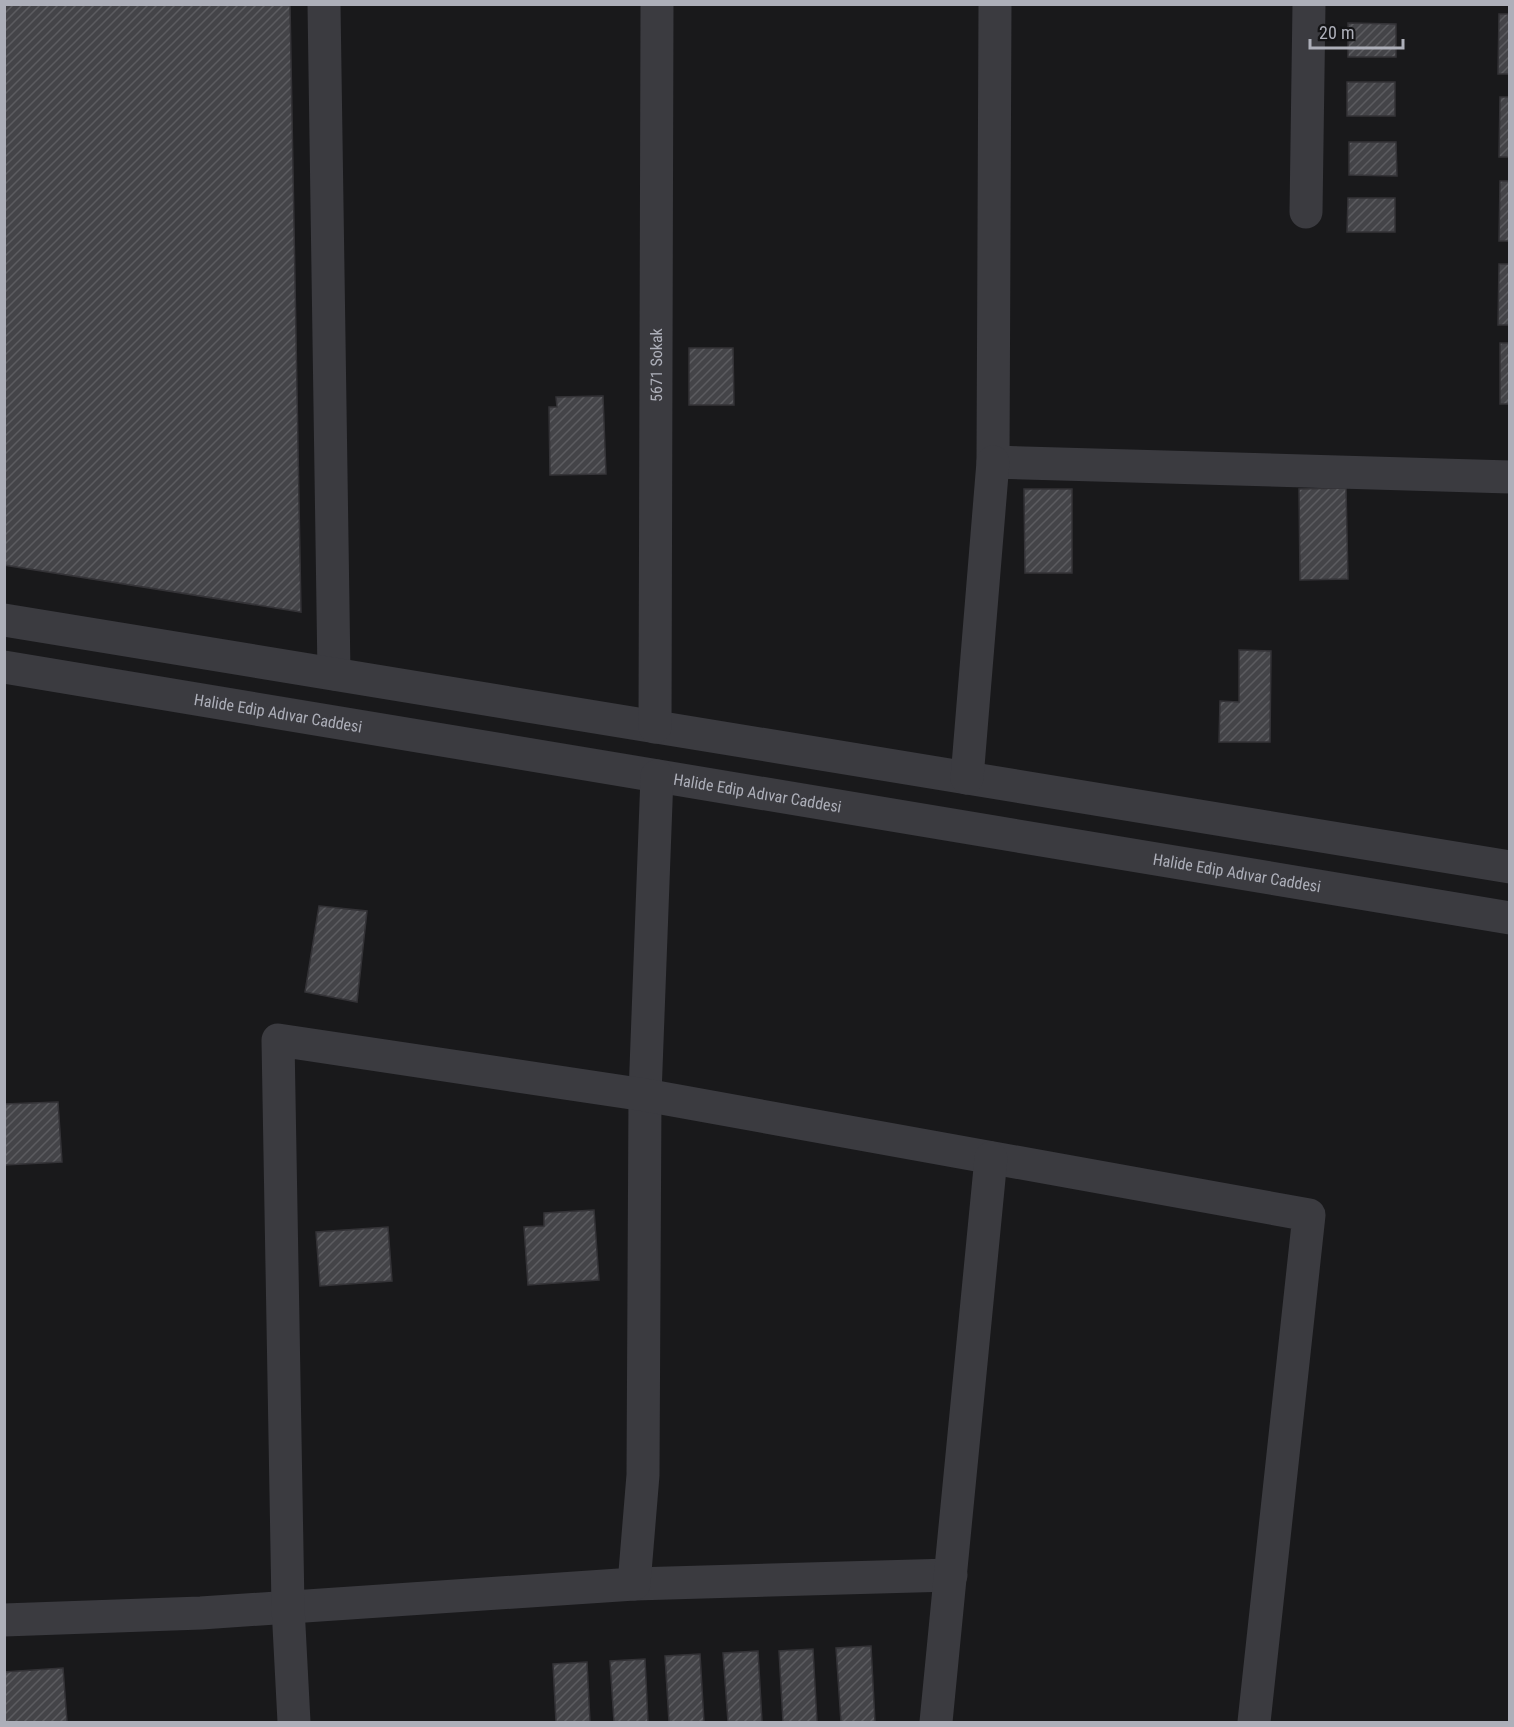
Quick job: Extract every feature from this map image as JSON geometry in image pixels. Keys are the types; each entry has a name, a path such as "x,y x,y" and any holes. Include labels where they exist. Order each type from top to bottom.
{"street":[{"path":"324,4 334,674"},
{"name":"5671 Sokak","path":"655,727 657,4"},
{"path":"967,778 993,462 995,4"},
{"path":"1306,212 1309,4"},
{"path":"993,462 1509,477"},
{"path":"4,620 1509,867"},
{"name":"Halide Edip Adıvar Caddesi","path":"4,667 1509,918"},
{"path":"634,1584 643,1475 645,1095 657,776"},
{"path":"294,1722 288,1607 278,1040 645,1095 1309,1215 1254,1722"},
{"path":"936,1722 991,1158"},
{"path":"4,1620 201,1613 634,1584 951,1575"}],"building":[{"path":"4,4 290,4 301,612 4,565"},
{"path":"1499,14 1510,14 1510,74 1498,74"},
{"path":"1348,23 1396,24 1396,57 1348,57"},
{"path":"1347,82 1395,82 1395,116 1347,116"},
{"path":"1500,97 1510,97 1510,157 1499,157"},
{"path":"1349,142 1396,142 1397,176 1349,175"},
{"path":"1500,181 1510,181 1510,241 1499,241"},
{"path":"1348,198 1395,198 1395,232 1347,232"},
{"path":"1499,264 1510,264 1510,325 1498,325"},
{"path":"1500,343 1510,343 1510,404 1500,404"},
{"path":"689,348 733,348 734,405 689,405"},
{"path":"603,396 606,474 550,475 549,407 557,407 556,397"},
{"path":"1346,488 1348,579 1300,580 1299,489"},
{"path":"1024,489 1072,489 1072,573 1025,573"},
{"path":"1239,650 1271,651 1270,742 1219,742 1220,701 1239,702"},
{"path":"319,906 367,911 357,1002 305,992"},
{"path":"58,1102 62,1162 4,1165 4,1104"},
{"path":"594,1210 599,1280 528,1285 524,1227 544,1226 544,1213"},
{"path":"388,1227 392,1281 320,1286 316,1232"},
{"path":"871,1646 875,1722 841,1722 836,1648"},
{"path":"813,1649 817,1722 783,1722 779,1651"},
{"path":"758,1651 762,1722 728,1722 723,1653"},
{"path":"700,1654 704,1722 669,1722 665,1656"},
{"path":"645,1659 648,1722 614,1722 610,1661"},
{"path":"587,1662 590,1722 556,1722 553,1664"},
{"path":"63,1668 67,1722 4,1722 4,1672"}]}
